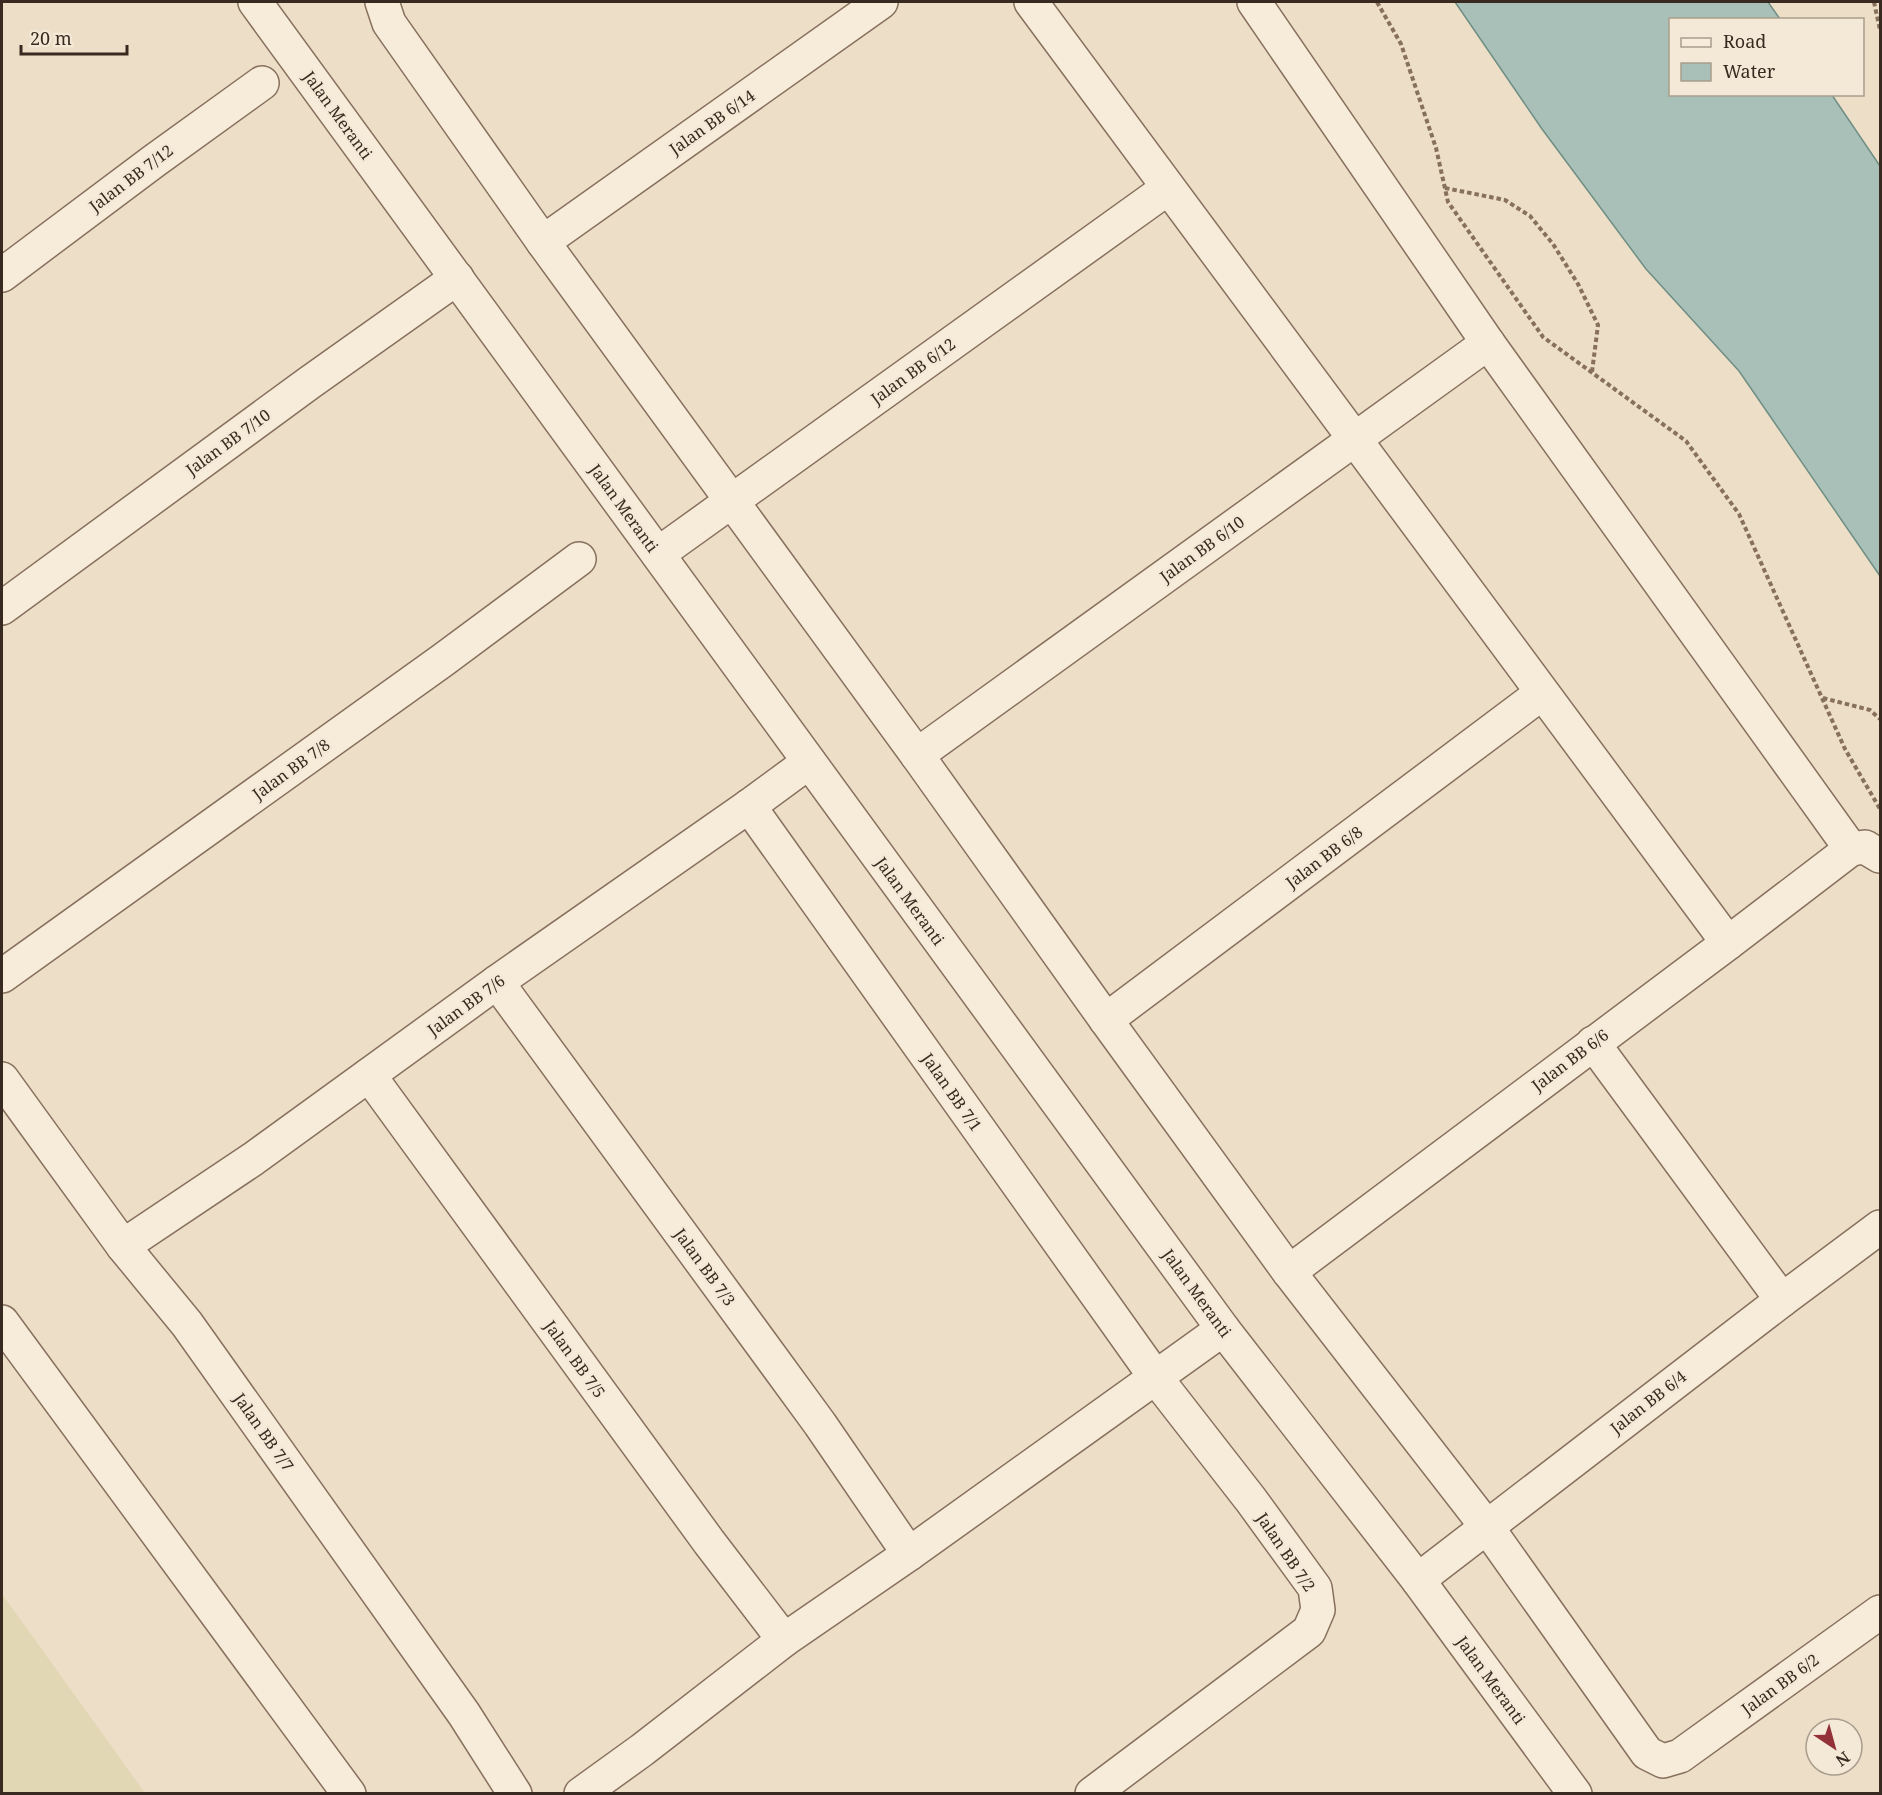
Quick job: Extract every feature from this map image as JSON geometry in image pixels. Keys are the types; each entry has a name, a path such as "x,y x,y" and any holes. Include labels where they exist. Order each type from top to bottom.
{"street":[{"name":"Jalan Meranti","path":"255,2 1222,1329 1418,1580 1575,1794"},
{"path":"382,2 388,23 543,242 917,755 1106,1020 1289,1272 1487,1527"},
{"name":"Jalan BB 6/14","path":"543,242 881,2"},
{"path":"1031,2 1728,943"},
{"path":"1254,2 1488,343 1866,853"},
{"name":"Jalan BB 7/12","path":"2,275 262,83"},
{"name":"Jalan BB 6/12","path":"658,554 1168,188"},
{"name":"Jalan BB 7/10","path":"2,608 309,382 457,278"},
{"name":"Jalan BB 6/10","path":"917,755 1488,343"},
{"name":"Jalan BB 7/8","path":"2,976 434,667 579,559"},
{"name":"Jalan BB 6/8","path":"1106,1020 1542,693"},
{"name":"Jalan BB 7/6","path":"123,1246 253,1159 497,982 749,806 808,762"},
{"name":"Jalan BB 7/1","path":"749,806 1156,1378"},
{"name":"Jalan BB 6/6","path":"1289,1272 1728,943 1866,853"},
{"name":"Jalan BB 7/3","path":"497,982 820,1424 909,1554"},
{"path":"1593,1043 1782,1300"},
{"name":"Jalan BB 7/5","path":"369,1075 708,1542 784,1640"},
{"name":"Jalan BB 7/7","path":"2,1079 123,1246 187,1324 464,1714 515,1794"},
{"name":"Jalan BB 6/4","path":"1418,1580 1782,1300 1881,1227"},
{"path":"2,1322 349,1794"},
{"path":"581,1794 642,1750 784,1640 909,1554 1222,1329"},
{"name":"Jalan BB 7/2","path":"1092,1794 1309,1630 1318,1610 1315,1588 1251,1500 1156,1378"},
{"name":"Jalan BB 6/2","path":"1487,1527 1647,1753 1663,1761 1680,1756 1881,1612"}],"path":[{"path":"1377,2 1401,44 1436,148 1448,202 1543,337 1686,441 1739,514 1845,749 1881,809"},
{"path":"1874,2 1881,30"},
{"path":"1445,188 1505,200 1530,216 1553,244 1578,284 1598,325 1592,372"},
{"path":"1822,698 1870,710 1881,719"}],"shaded area":[{"path":"2,1594 145,1793 2,1793"}],"water":[{"path":"1455,2 1768,2 1779,18 1669,18 1669,96 1833,96 1880,166 1880,576 1739,371 1646,269 1542,129"}]}
